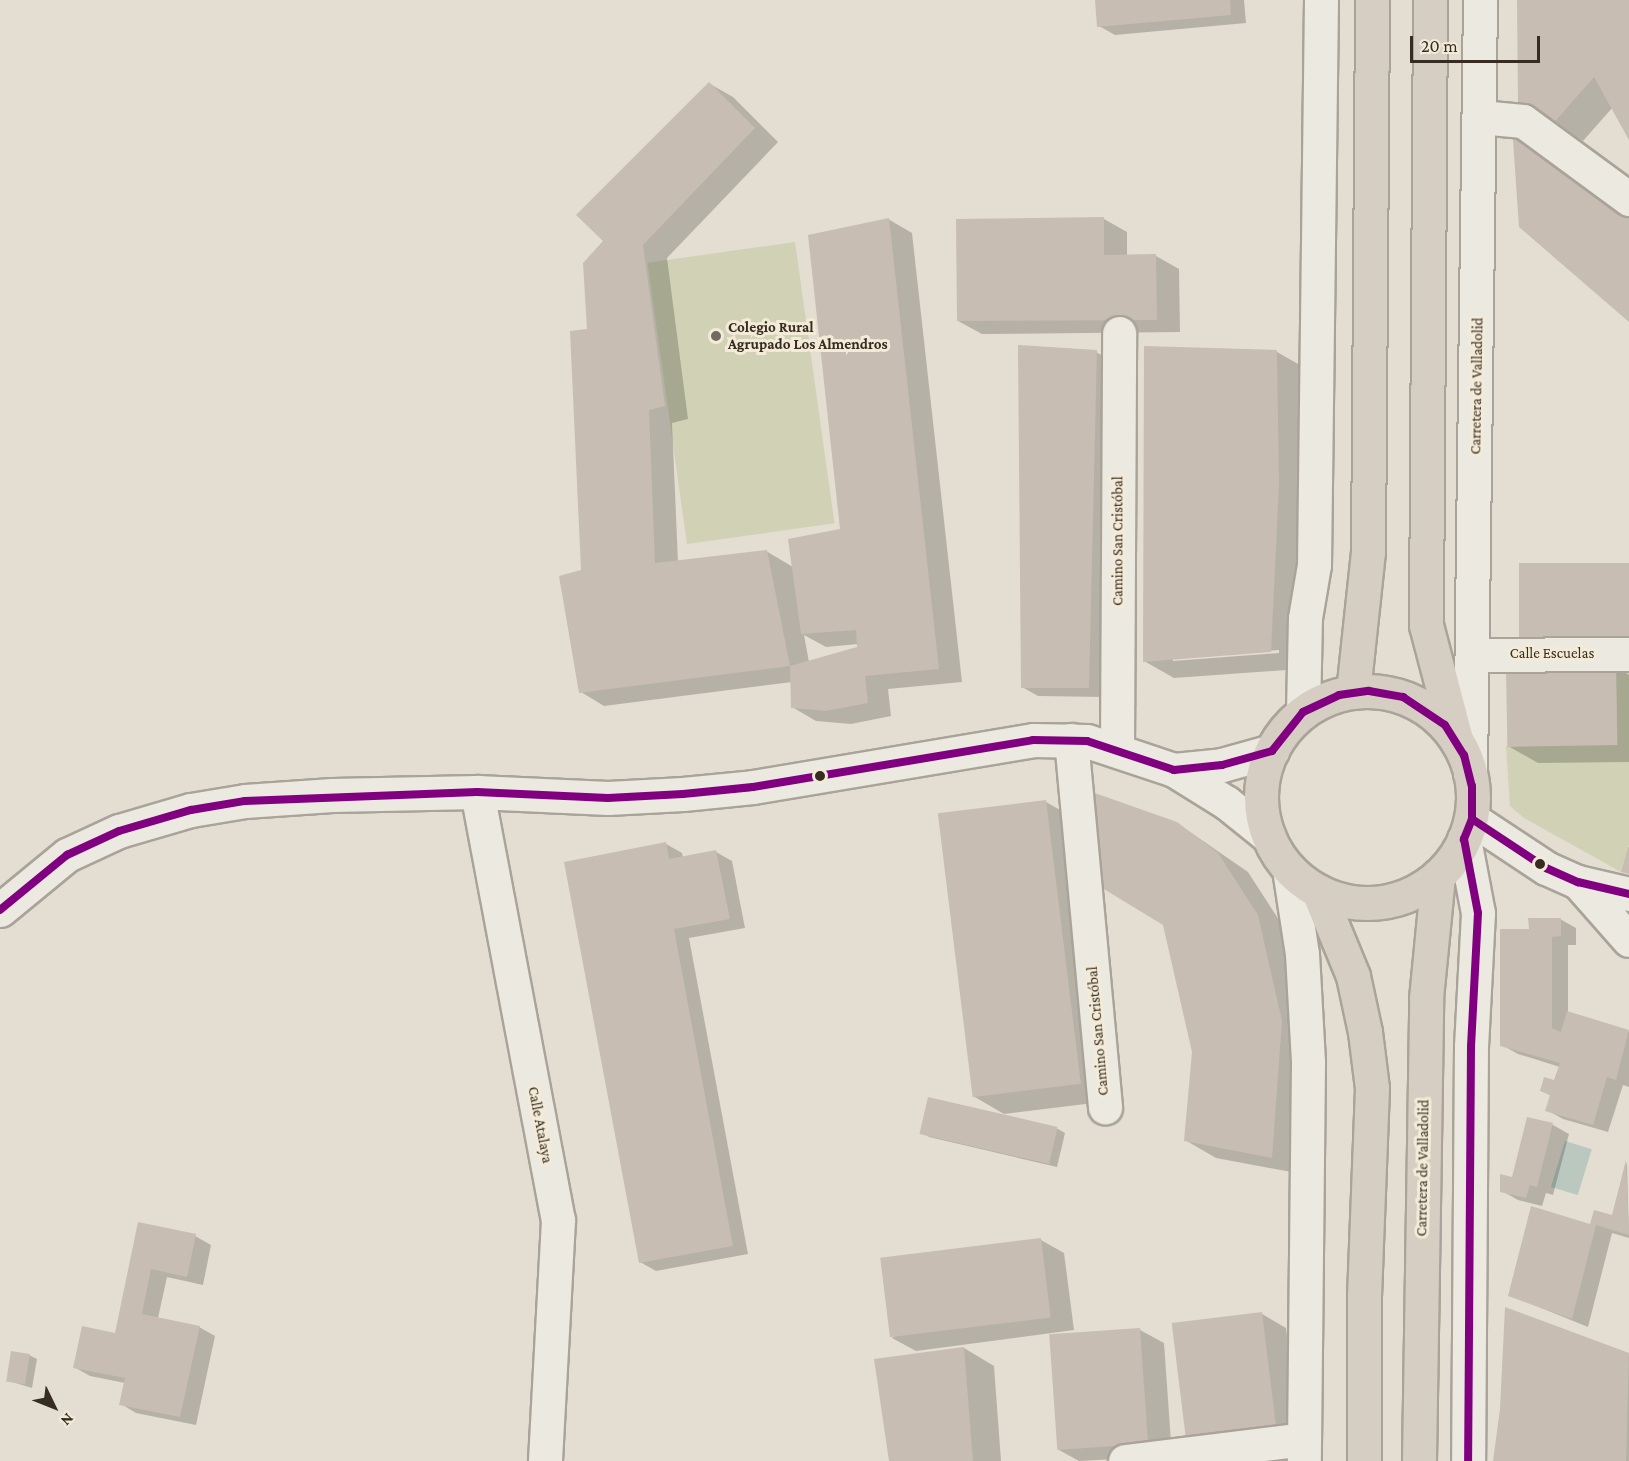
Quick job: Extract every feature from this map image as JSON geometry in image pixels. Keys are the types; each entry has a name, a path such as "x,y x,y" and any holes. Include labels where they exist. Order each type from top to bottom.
{"highway":[{"path":"1353,692 1368,552 1372,0"},
{"path":"1430,0 1426,625 1456,739 1470,772 1468,829 1438,876 1410,894 1380,902 1348,902 1318,891 1289,869 1268,836 1261,799 1272,750 1304,712 1353,692 1386,693 1418,704 1456,739"},
{"name":"Carretera de Valladolid","path":"1419,1461 1426,998 1438,876"},
{"path":"1318,891 1353,976 1365,1032 1372,1088 1364,1295 1364,1461"}],"street":[{"path":"1304,712 1305,618 1314,565 1321,0"},
{"name":"Carretera de Valladolid","path":"1470,772 1474,655 1480,0"},
{"path":"1480,117 1523,121 1629,199"},
{"name":"Camino San Cristóbal","path":"1117,749 1119,333"},
{"name":"Calle Escuelas","path":"1474,655 1629,654"},
{"path":"0,910 67,855 119,831 191,810 265,799 477,792 608,798 683,794 753,787 1033,740 1071,740 1117,749 1174,770 1227,803 1268,836"},
{"name":"Camino San Cristóbal","path":"1071,740 1105,1107"},
{"path":"1174,770 1222,765 1272,750"},
{"name":"Calle Atalaya","path":"477,792 558,1220 545,1461"},
{"path":"1468,829 1512,848 1578,882 1625,921"},
{"path":"1468,829 1478,913 1471,1046 1468,1461"},
{"path":"1125,1461 1304,1450 1308,1063 1302,954 1289,869"}],"green space":[{"path":"795,242 835,523 687,544 647,263"},
{"path":"1616,666 1629,666 1629,844 1621,872 1524,818 1510,806 1506,746 1617,745"}],"shaded area":[{"path":"1565,1141 1592,1149 1578,1195 1551,1187"}],"building":[{"path":"1095,0 1230,0 1231,15 1097,27"},
{"path":"1517,0 1629,0 1629,140 1594,77 1552,125 1518,102"},
{"path":"709,82 755,128 643,245 665,406 649,410 655,563 767,550 790,666 579,693 559,576 581,570 570,331 587,329 583,263 603,241 576,215"},
{"path":"1513,140 1547,140 1629,209 1629,322 1519,227"},
{"path":"1104,217 1104,255 1156,254 1157,320 957,321 956,219"},
{"path":"889,218 939,669 865,676 868,703 826,711 791,708 790,666 857,647 856,630 801,634 788,539 840,529 808,235"},
{"path":"1018,345 1097,350 1089,688 1021,688"},
{"path":"1144,346 1277,350 1279,485 1271,652 1143,662"},
{"path":"1519,563 1629,563 1629,646 1519,646"},
{"path":"1616,666 1617,745 1507,747 1506,668"},
{"path":"1089,791 1177,822 1218,853 1258,915 1282,1021 1272,1158 1184,1141 1192,1052 1163,925 1094,883"},
{"path":"1046,800 1081,1084 973,1097 938,813"},
{"path":"666,842 669,859 716,850 730,919 674,929 733,1246 639,1263 564,862"},
{"path":"1629,847 1629,874 1621,872"},
{"path":"1528,918 1561,918 1561,936 1552,937 1552,1028 1561,1032 1567,1011 1629,1030 1616,1080 1607,1077 1593,1125 1545,1111 1550,1095 1540,1091 1544,1077 1554,1080 1560,1063 1500,1046 1500,929 1529,929"},
{"path":"928,1097 1058,1127 1049,1164 919,1134"},
{"path":"1527,1117 1553,1123 1537,1187 1530,1185 1526,1198 1500,1192 1500,1174 1512,1177"},
{"path":"1626,1160 1629,1235 1596,1225 1572,1319 1508,1296 1531,1206 1590,1224 1594,1210 1612,1215"},
{"path":"138,1222 196,1234 187,1277 151,1269 142,1314 200,1326 180,1417 119,1405 125,1378 73,1368 82,1326 115,1333"},
{"path":"1041,1238 1051,1317 890,1337 880,1258"},
{"path":"1505,1307 1629,1353 1626,1461 1493,1461 1500,1409"},
{"path":"1262,1312 1276,1426 1186,1437 1172,1323"},
{"path":"1140,1328 1148,1444 1057,1450 1049,1334"},
{"path":"964,1347 973,1461 889,1461 874,1359"},
{"path":"11,1351 30,1354 25,1385 6,1382"}],"transit line":[{"path":"0,910 67,855 119,831 191,810 245,801 477,792 608,798 683,794 753,787 1033,740 1087,741 1174,770 1222,765 1272,751 1303,712 1339,695 1369,691 1403,697 1445,725 1464,755 1472,786 1472,819 1464,839 1478,913 1471,1046 1468,1461"},
{"path":"1472,819 1546,868 1578,882 1629,894"}],"place":[{"name":"Colegio Rural Agrupado Los Almendros","path":"716,336"}]}
